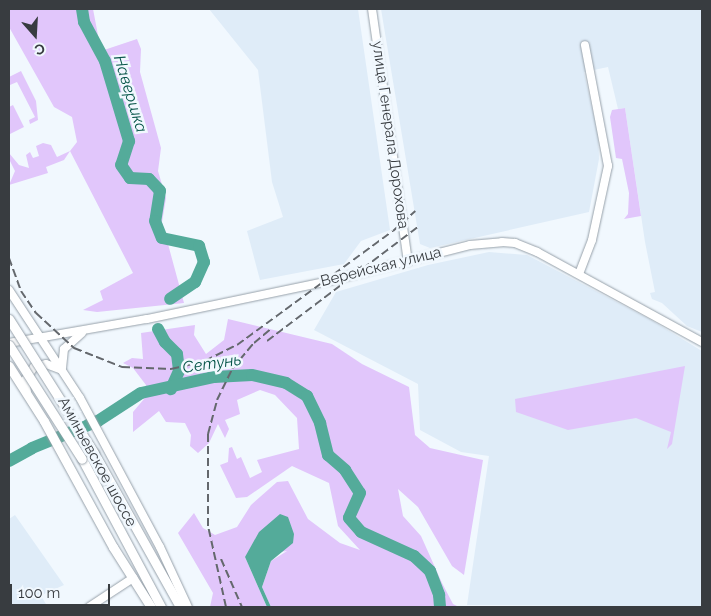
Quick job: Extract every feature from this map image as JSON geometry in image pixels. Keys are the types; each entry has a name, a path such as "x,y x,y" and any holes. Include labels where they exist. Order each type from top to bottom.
{"main road":[{"name":"Аминьевское шоссе","path":"9,319 70,411 180,607"},
{"name":"Аминьевское шоссе","path":"11,343 82,459 161,607"},
{"path":"9,366 44,421 151,607"}],"street":[{"name":"улица Генерала Дорохова","path":"372,9 408,261"},
{"path":"579,274 592,240 608,166 585,45"},
{"name":"Верейская улица","path":"11,343 86,331 408,261 470,245 515,243 579,274 702,342"},
{"path":"9,290 80,398 107,446 188,607"},
{"path":"11,343 27,334 27,320"},
{"path":"63,372 61,361 64,350 86,331"},
{"path":"28,396 25,380 34,367 50,364 63,372"},
{"path":"89,607 133,578"}],"shaded area":[{"path":"9,9 93,9 101,51 137,39 141,49 140,72 161,148 158,171 166,198 162,222 184,303 97,312 83,310 103,300 100,291 133,273 70,151 77,142 72,117 54,107 9,27"},
{"path":"209,9 358,9 390,230 361,241 344,264 260,280 247,231 283,217 272,182 258,70"},
{"path":"381,9 702,9 702,332 687,326 662,303 652,299 650,293 655,292 645,242 625,108 618,109 608,67 584,72 598,135 599,159 589,212 430,248 420,244"},
{"path":"21,71 36,101 38,120 30,124 29,120 35,117 17,82 10,85 9,82 9,77"},
{"path":"13,105 24,127 10,134 9,107"},
{"path":"625,108 641,216 624,219 628,214 629,193 622,159 616,158 610,117 612,110"},
{"path":"43,143 51,145 57,157 70,151 64,160 46,167 48,173 9,185 15,171 9,159 9,153 19,165 29,168 26,155 30,152 33,158 39,156 36,146"},
{"path":"489,252 527,255 651,320 702,351 702,607 467,605 489,456 461,452 420,430 418,384 314,330 336,292 428,265"},
{"path":"228,319 332,344 362,364 409,387 415,435 430,448 483,460 464,575 452,566 418,507 398,489 403,516 421,536 453,604 459,607 271,607 262,587 271,561 287,551 245,557 267,607 210,607 213,593 178,533 194,513 203,528 215,535 237,527 251,505 277,482 288,481 308,519 340,543 360,550 338,526 329,483 292,466 247,497 236,498 220,465 228,462 229,448 232,447 237,459 241,457 250,478 262,472 257,460 299,449 297,418 275,395 260,390 237,400 240,414 225,420 229,429 225,438 218,424 209,443 198,453 190,446 191,435 185,423 166,422 159,411 133,432 133,412 144,399 146,385 133,368 123,363 132,358 143,359 141,333 195,325 194,335 206,354 224,340"},
{"path":"685,366 672,444 667,449 671,432 636,418 568,430 516,412 515,399"},
{"path":"280,514 288,517 294,534 293,543 271,561 262,587 271,607 267,607 245,557 259,532"},
{"path":"15,515 64,585 53,590 55,594 52,596 46,593 41,596 46,604 41,607 9,607 9,519"}],"waterway":[{"name":"Навершка","path":"82,9 84,22 105,61 129,141 121,165 130,178 149,179 160,191 155,221 162,238 199,246 204,262 195,282 170,299"},
{"name":"Навершка","path":"158,329 165,342 177,354 179,371 171,389"},
{"name":"Сетунь","path":"9,461 32,448 98,421 141,393 214,377 252,375 286,383 307,396 320,423 328,455 345,470 360,493 349,518 361,532 414,556 430,571 439,595 440,607"}],"railway":[{"path":"9,258 21,291 36,313 74,348 122,367 171,369 205,361 237,345 393,231 415,211"},
{"path":"267,341 418,227"},
{"path":"226,607 208,526 208,434 217,400 232,369 254,343 272,328"},
{"path":"221,559 242,607"}]}
